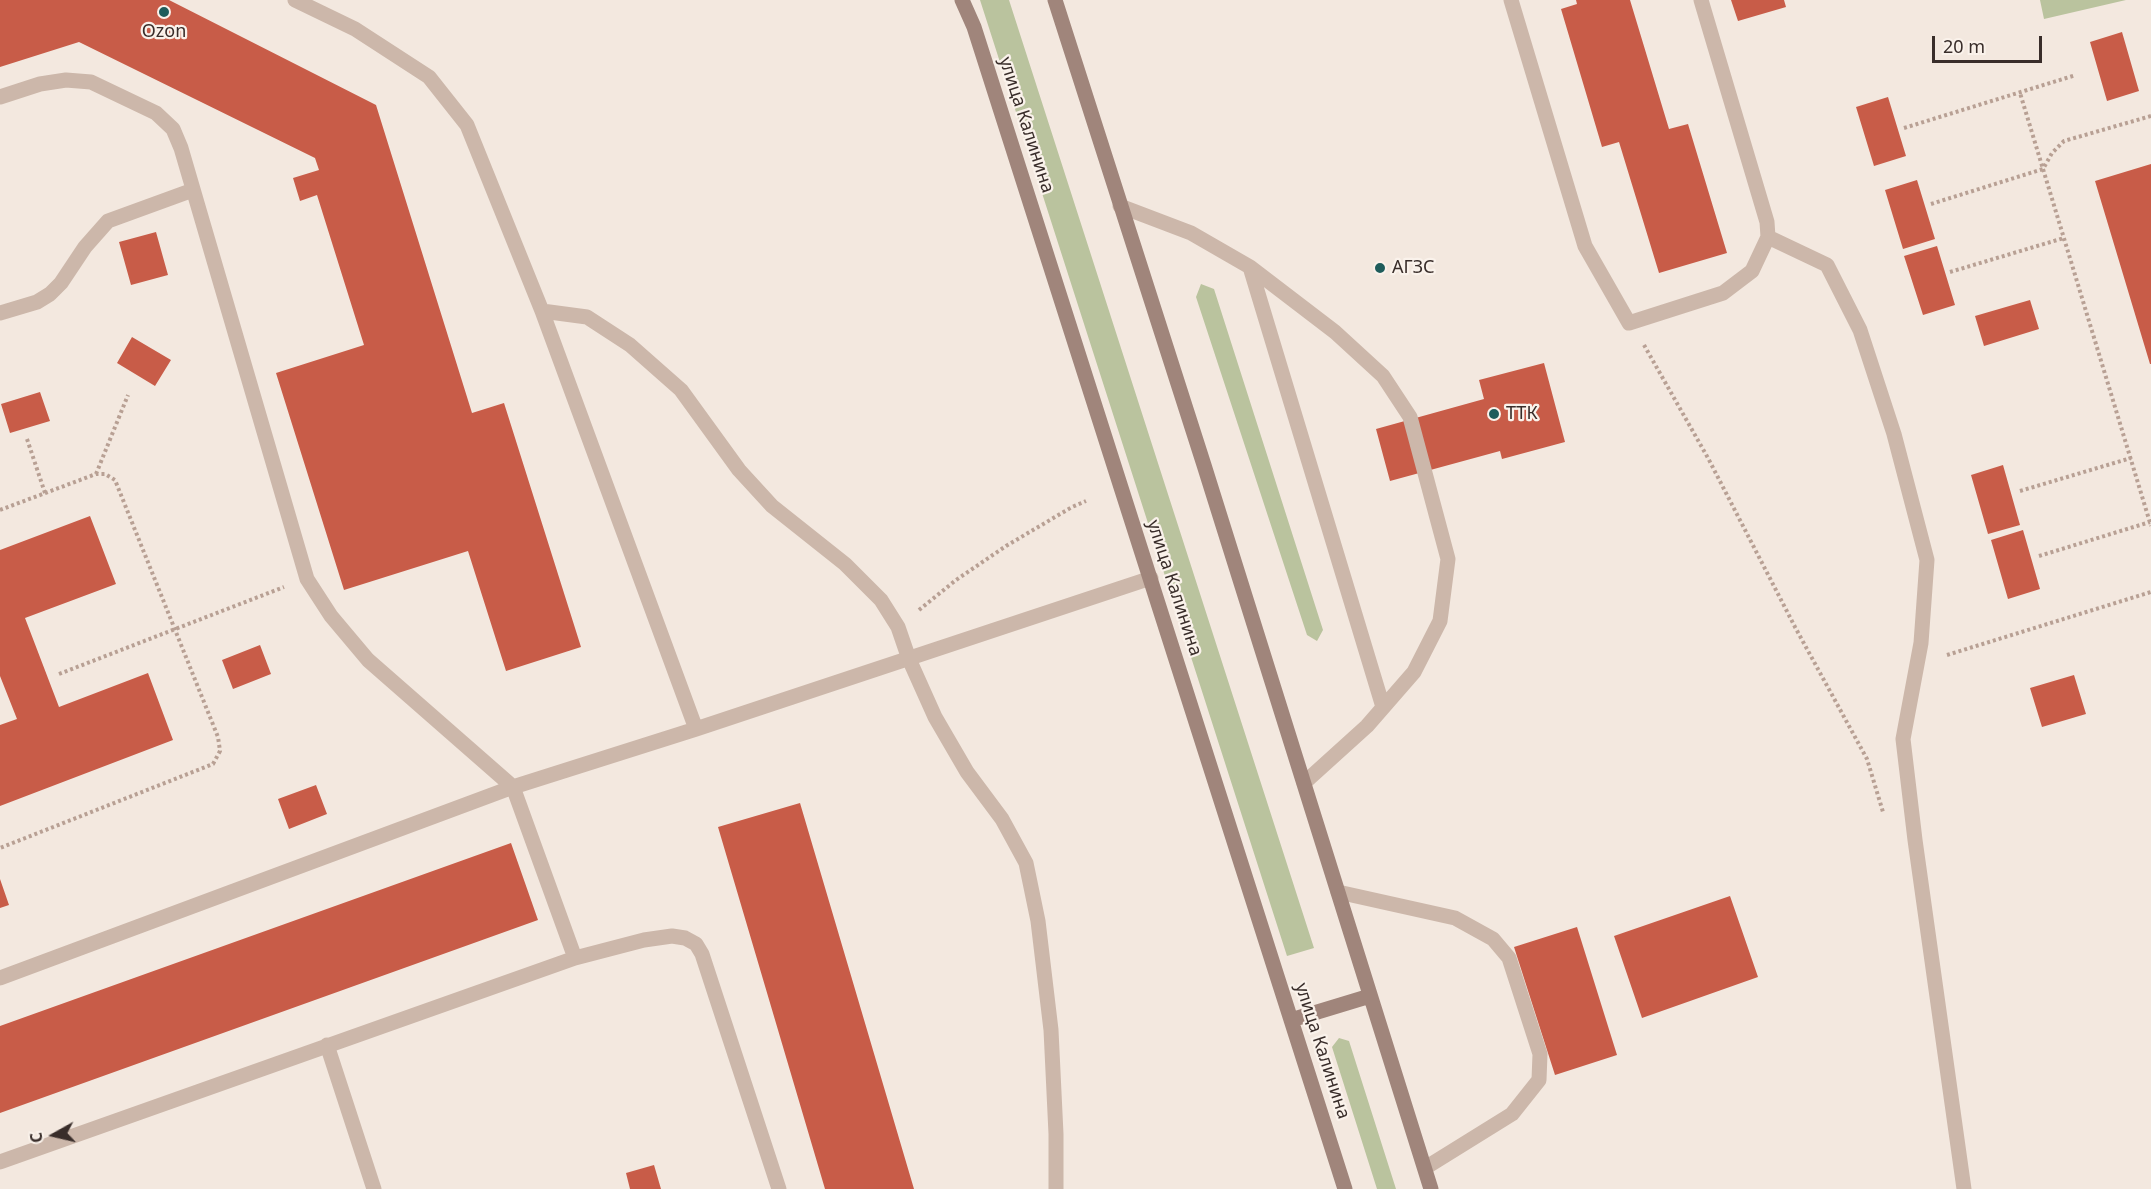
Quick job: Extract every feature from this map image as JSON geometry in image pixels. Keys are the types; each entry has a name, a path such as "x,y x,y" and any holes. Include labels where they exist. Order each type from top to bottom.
{"main road":[{"name":"улица Калинина","path":"962,0 974,27 1345,1189"},
{"path":"1055,0 1431,1189"},
{"path":"1291,1020 1370,996"}],"lane":[{"path":"295,0 355,29 429,77 467,125 542,311 696,729"},
{"path":"1511,0 1586,246 1629,323 1723,293 1752,271 1768,237 1767,222 1701,0"},
{"path":"0,98 40,84 66,80 91,82 156,113 172,129 182,148 307,579 332,616 368,660 513,787 575,958"},
{"path":"0,313 37,302 50,294 61,283 85,247 108,221 193,190"},
{"path":"1120,206 1191,232 1250,267 1335,332 1383,376 1410,417 1448,559 1440,621 1414,672 1367,726 1304,783"},
{"path":"1768,237 1827,265 1860,330 1894,434 1927,560 1921,643 1903,739 1964,1189"},
{"path":"1250,267 1383,708"},
{"path":"542,311 587,317 630,345 681,390 739,470 771,506 845,564 881,600 898,627 909,659 935,717 967,772 1002,819 1026,863 1038,921 1051,1030 1056,1189"},
{"path":"0,978 513,787 696,729 1150,578"},
{"path":"1338,892 1455,918 1493,939 1509,958 1540,1053 1539,1080 1512,1114 1425,1168"},
{"path":"0,1162 575,958 644,940 672,936 685,938 696,944 702,954 779,1189"},
{"path":"327,1046 374,1189"}],"path":[{"path":"1904,128 2076,75"},
{"path":"2020,93 2150,524 2039,556"},
{"path":"1930,204 2043,169 2052,153 2064,141 2151,116"},
{"path":"1950,272 2064,238"},
{"path":"1629,323 1653,360 1702,448 1795,627 1868,759 1883,813"},
{"path":"96,474 128,395"},
{"path":"27,439 45,493"},
{"path":"2020,491 2131,458"},
{"path":"0,510 96,474 105,474 116,480 218,737 220,751 213,764 0,848"},
{"path":"898,627 957,580 1006,546 1086,501"},
{"path":"59,674 307,579"},
{"path":"1917,665 2151,592"}],"green space":[{"path":"980,0 1009,0 1314,948 1287,956"},
{"path":"2040,0 2126,0 2044,19"},
{"path":"1201,284 1214,289 1323,630 1317,641 1307,635 1196,297"},
{"path":"1339,1038 1349,1041 1396,1189 1377,1189 1332,1047"}],"building":[{"path":"0,0 169,0 376,105 472,413 504,403 581,647 506,671 468,551 344,590 276,373 364,345 317,195 300,201 293,178 319,170 315,158 79,42 0,67"},
{"path":"1576,0 1630,0 1669,129 1688,124 1727,253 1659,273 1619,142 1602,147 1561,9 1577,4"},
{"path":"1731,0 1784,0 1786,7 1738,21"},
{"path":"2122,32 2139,91 2107,101 2090,42"},
{"path":"1888,97 1906,156 1874,166 1856,107"},
{"path":"2151,164 2151,364 2150,364 2095,181"},
{"path":"1917,180 1935,239 1903,249 1885,190"},
{"path":"156,232 168,275 131,285 119,242"},
{"path":"1937,246 1955,305 1923,315 1904,256"},
{"path":"2030,300 2039,329 1984,346 1975,316"},
{"path":"132,337 171,360 155,386 117,363"},
{"name":"ТТК","path":"1544,363 1565,442 1502,459 1500,451 1390,481 1376,429 1484,399 1479,380"},
{"path":"40,392 50,421 10,433 1,404"},
{"path":"2003,465 2020,525 1988,534 1971,475"},
{"path":"90,516 116,584 25,618 59,707 148,673 173,740 0,806 0,725 17,719 0,676 0,550"},
{"path":"2023,530 2040,589 2008,599 1991,540"},
{"path":"260,645 271,674 233,689 222,660"},
{"path":"2074,675 2086,714 2042,727 2030,688"},
{"path":"316,785 327,814 289,829 278,799"},
{"path":"800,803 914,1189 825,1189 718,827"},
{"path":"511,843 538,920 0,1113 0,1026"},
{"path":"0,879 9,905 0,908"},
{"path":"1730,896 1758,977 1642,1018 1614,936"},
{"path":"1577,927 1617,1055 1555,1075 1514,947"},
{"path":"654,1165 661,1189 630,1189 626,1173"}],"place":[{"name":"Ozon","path":"164,12"},
{"name":"АГЗС","path":"1380,268"},
{"name":"ТТК","path":"1494,414"}]}
